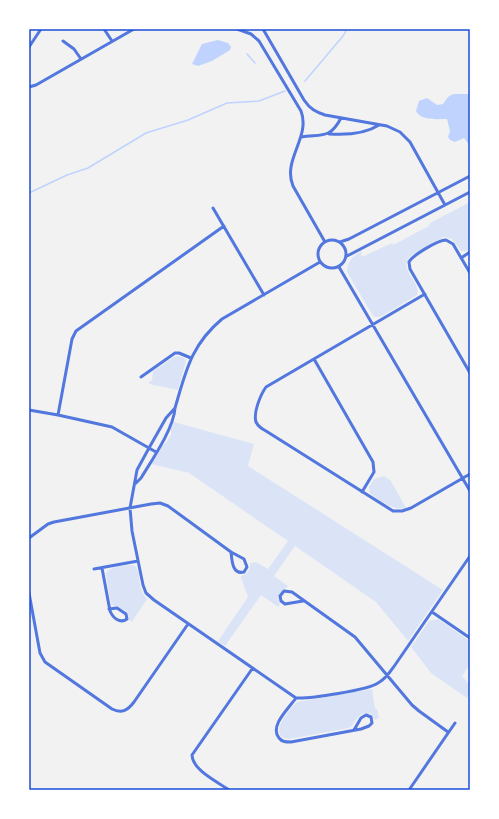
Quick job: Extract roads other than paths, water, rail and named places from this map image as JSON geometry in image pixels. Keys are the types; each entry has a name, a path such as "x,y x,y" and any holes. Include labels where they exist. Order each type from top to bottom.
{"street":[{"path":"29,47 41,29"},
{"path":"104,29 112,41"},
{"path":"29,87 134,29"},
{"path":"237,29 248,32 254,36 266,51 301,111 304,123 291,167 290,178 293,186 325,242"},
{"path":"263,29 308,105 317,112 396,129 407,138 445,204"},
{"path":"63,41 74,49 81,59"},
{"path":"329,134 336,127 341,118"},
{"path":"301,137 329,134 342,135 375,128 379,125"},
{"path":"340,242 349,239 470,176"},
{"path":"347,256 470,192"},
{"path":"213,208 264,294"},
{"path":"58,415 72,340 76,330 224,226"},
{"path":"333,240 340,242 345,248 347,256 345,262 340,267 329,268 320,262 318,252 320,246 325,242 333,240"},
{"path":"470,273 453,244 444,240 412,257 409,262 409,267 470,373"},
{"path":"461,258 470,252"},
{"path":"136,483 141,478 170,428 174,408 191,358 211,328 222,319 320,262"},
{"path":"340,267 470,491"},
{"path":"425,294 266,387 257,410 256,420 259,426 266,431 393,511 401,512 411,508 470,474"},
{"path":"141,377 175,353 191,358"},
{"path":"314,359 373,462 374,472 362,492"},
{"path":"174,408 170,412 137,470 136,483 130,508 138,560 146,593 252,669 296,698 307,698 368,687 380,683 387,676 470,556"},
{"path":"29,410 58,415 112,428 156,452"},
{"path":"29,538 48,524 54,522 160,503 168,506 231,552 245,560 247,567 244,572 240,573 236,571 231,552"},
{"path":"94,569 138,560"},
{"path":"102,568 110,609 111,614 116,619 123,621 126,619 126,614 121,610 110,609"},
{"path":"303,601 285,604 281,601 280,596 284,592 289,591 355,636 405,698 419,711 448,732"},
{"path":"29,593 40,653 43,659 50,666 112,710 119,712 126,710 134,702 188,624"},
{"path":"432,612 470,638"},
{"path":"229,790 196,767 192,760 192,755 252,669"},
{"path":"296,698 279,721 276,728 278,736 283,741 291,742 354,730 369,726 372,722 371,717 368,715 362,716 354,730"},
{"path":"409,790 455,723"}],"water":[{"path":"218,40 228,43 231,47 230,50 212,61 198,66 192,64 202,44"},
{"path":"453,94 470,94 470,146 464,138 455,142 450,140 448,137 450,131 447,119 425,118 416,111 419,101 427,98 437,105 443,104 448,97"}],"waterway":[{"path":"305,81 343,36 347,29"},
{"path":"247,54 255,63"},
{"path":"29,193 67,175 88,168 146,133 188,120 227,103 259,101 285,91"}]}
